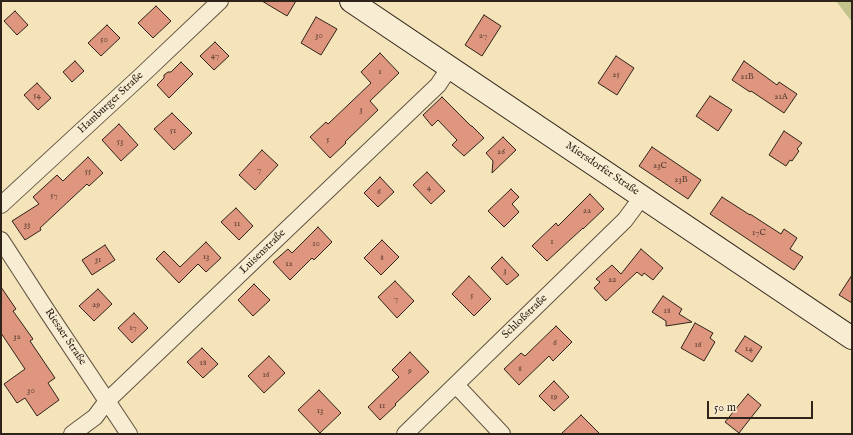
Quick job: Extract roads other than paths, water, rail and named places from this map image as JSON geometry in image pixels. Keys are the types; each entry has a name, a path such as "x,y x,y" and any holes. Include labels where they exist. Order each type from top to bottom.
{"street":[{"name":"Hamburger Straße","path":"1,205 220,1"},
{"name":"Miersdorfer Straße","path":"350,1 852,338"},
{"name":"Luisenstraße","path":"72,434 95,417 107,401 438,86 450,67"},
{"name":"Schloßstraße","path":"405,434 625,220 642,197"},
{"name":"Riesaer Straße","path":"1,240 130,434"},
{"path":"456,385 502,434"}]}
